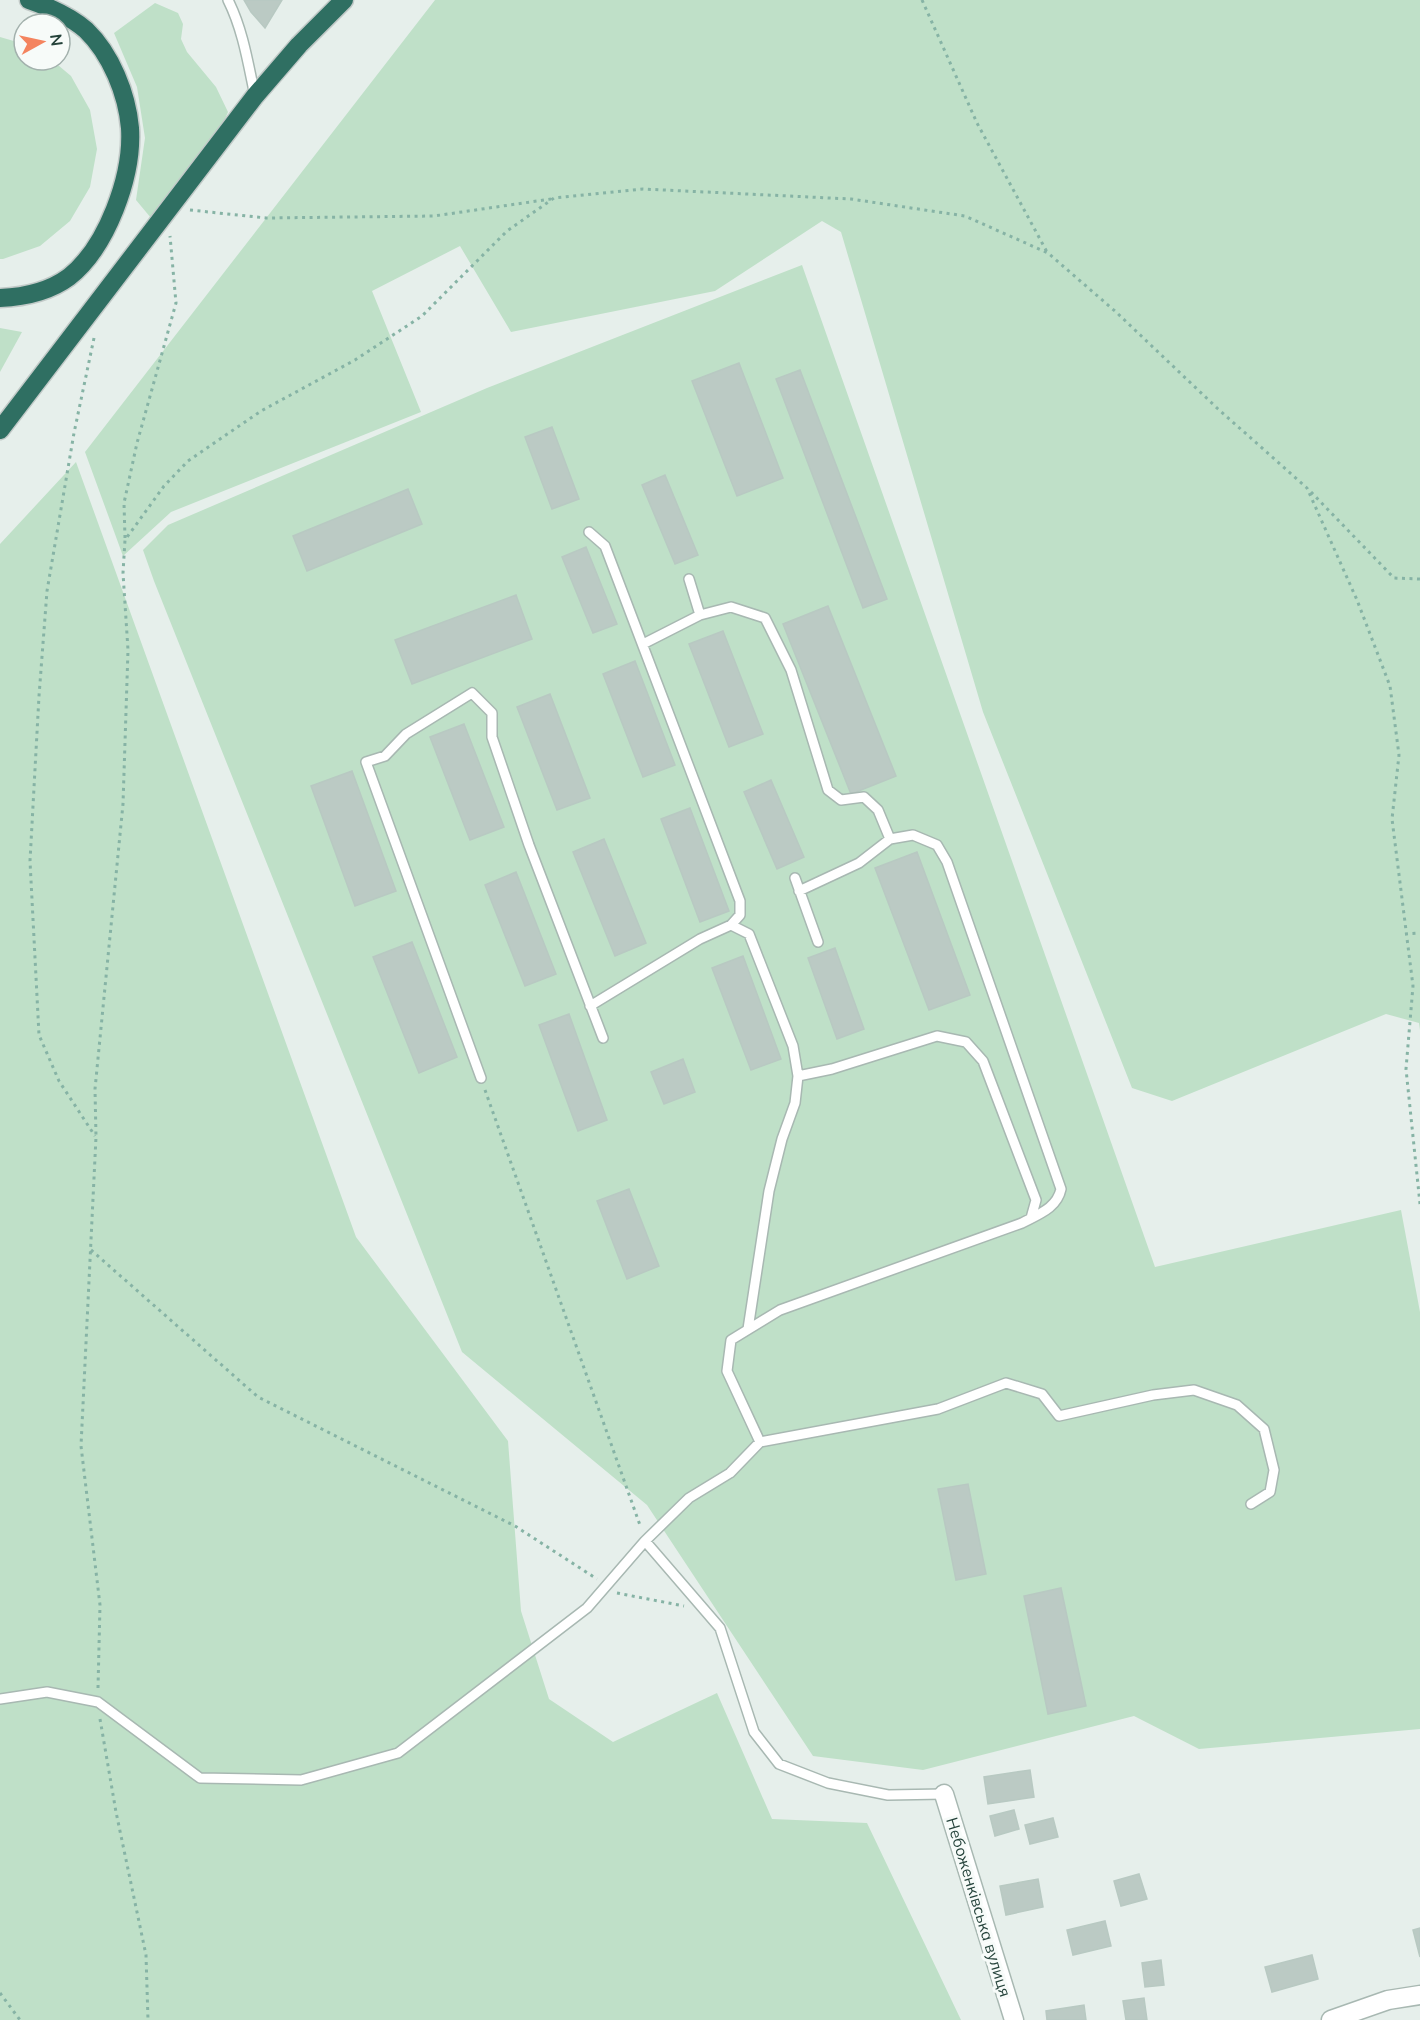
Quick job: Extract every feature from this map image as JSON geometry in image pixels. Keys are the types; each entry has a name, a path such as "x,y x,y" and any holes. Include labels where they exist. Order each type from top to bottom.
{"highway":[{"path":"0,298 30,294 57,284 69,276 92,253 115,207 129,149 130,130 127,110 114,71 101,48 76,23 49,7 30,0"},
{"path":"0,430 255,96 299,45 344,0"}],"street":[{"name":"Небоженківська вулиця","path":"944,1794 1014,2020"},
{"path":"1331,2020 1388,2000 1420,1995"}],"lane":[{"path":"228,0 235,13 243,39 255,96"},
{"path":"588,532 606,546 740,901 740,915 731,925 700,939 590,1006"},
{"path":"688,579 700,615"},
{"path":"643,644 700,615 731,607 765,618 791,670 828,790 841,800 864,797 878,810 890,839"},
{"path":"481,1078 366,762 385,756 406,734 472,693 492,713 492,737 529,845 603,1038"},
{"path":"760,1442 727,1371 731,1340 780,1310 1031,1218 1059,1200 1061,1189 947,862 937,845 913,835 890,839 859,863 799,891"},
{"path":"795,878 818,942"},
{"path":"731,925 749,934 793,1046 798,1076 795,1103 782,1139 769,1191 748,1329"},
{"path":"798,1076 832,1069 938,1036 966,1042 983,1061 1036,1200 1031,1218"},
{"path":"0,1699 47,1692 98,1702 200,1778 301,1780 398,1753 587,1608 645,1541 689,1498 730,1473 760,1442 938,1408 1006,1383 1042,1394 1059,1416 1153,1395 1194,1390 1237,1405 1264,1429 1274,1470 1270,1492 1251,1504"},
{"path":"645,1541 720,1629 754,1732 779,1764 828,1783 888,1795 944,1794"}],"path":[{"path":"922,0 976,123 1048,253"},
{"path":"148,2020 146,1955 116,1812 98,1702 100,1605 81,1446 96,1137 94,1089 123,804 128,650 123,573 124,503 137,443 176,303 170,250 170,208 266,218 434,216 554,198 643,189 851,199 965,216 1048,253 1116,312 1217,408 1307,488 1394,578 1420,579"},
{"path":"125,540 164,486 188,461 278,400 355,360 422,316 507,231 554,198"},
{"path":"96,329 74,433 61,520 47,591 30,861 39,1035 59,1082 96,1137"},
{"path":"1307,488 1357,600 1390,686 1399,755 1392,819 1413,986 1406,1069 1420,1204"},
{"path":"1405,934 1420,933"},
{"path":"475,1061 645,1541"},
{"path":"91,1251 258,1397 515,1526 617,1592 705,1611"},
{"path":"0,1993 20,2020"}],"green space":[{"path":"435,0 1420,0 1420,1030 1419,1023 1386,1014 1172,1101 1132,1088 983,712 841,232 822,221 715,291 511,332 460,246 372,291 421,412 171,512 123,556 85,452"},
{"path":"155,3 178,13 183,24 181,39 187,52 216,87 228,112 219,133 151,218 136,200 145,138 137,87 114,33"},
{"path":"0,37 12,40 12,72 66,72 71,76 90,110 97,149 90,187 70,221 40,246 0,259"},
{"path":"802,265 1155,1267 1401,1210 1420,1312 1420,1729 1199,1749 1134,1716 923,1770 813,1756 647,1505 462,1352 143,550 168,525 487,388"},
{"path":"0,328 22,332 0,372"},
{"path":"76,462 356,1237 508,1441 521,1611 549,1699 613,1742 717,1693 772,1819 867,1823 961,2020 0,2020 0,544"}],"building":[{"path":"244,0 282,0 265,28"},
{"path":"739,363 783,478 737,496 692,381"},
{"path":"800,370 887,599 863,608 776,379"},
{"path":"552,427 579,499 552,509 525,437"},
{"path":"665,475 698,555 675,564 642,485"},
{"path":"408,489 422,524 307,571 293,536"},
{"path":"586,547 617,624 593,633 562,557"},
{"path":"516,595 532,639 412,684 395,640"},
{"path":"828,606 896,776 851,794 783,624"},
{"path":"723,631 763,734 729,747 689,644"},
{"path":"635,661 675,765 643,777 603,674"},
{"path":"550,694 590,798 557,810 517,707"},
{"path":"464,724 504,827 470,840 430,737"},
{"path":"352,771 396,891 355,906 311,786"},
{"path":"771,780 804,857 777,869 744,792"},
{"path":"690,808 729,911 700,922 661,819"},
{"path":"604,839 646,943 615,956 573,852"},
{"path":"917,852 970,995 929,1010 875,868"},
{"path":"516,872 556,974 525,986 485,885"},
{"path":"412,942 457,1057 419,1073 373,957"},
{"path":"835,948 864,1029 837,1039 808,958"},
{"path":"743,956 781,1059 751,1070 712,968"},
{"path":"569,1014 607,1120 578,1131 539,1025"},
{"path":"683,1059 695,1092 664,1104 651,1072"},
{"path":"629,1189 659,1266 627,1279 597,1201"},
{"path":"968,1484 986,1574 956,1580 938,1489"},
{"path":"1061,1588 1086,1706 1048,1714 1024,1596"},
{"path":"1030,1770 1034,1797 988,1804 984,1777"},
{"path":"1014,1810 1019,1829 995,1836 990,1816"},
{"path":"1053,1818 1058,1837 1030,1844 1025,1825"},
{"path":"1139,1874 1147,1899 1121,1906 1114,1881"},
{"path":"1038,1879 1043,1907 1006,1915 1000,1886"},
{"path":"1105,1921 1111,1946 1073,1955 1067,1930"},
{"path":"1420,1928 1420,1957 1413,1930"},
{"path":"1312,1955 1318,1979 1272,1992 1265,1967"},
{"path":"1161,1960 1164,1985 1145,1987 1142,1963"},
{"path":"1144,1998 1147,2020 1126,2020 1123,2001"},
{"path":"1084,2005 1086,2020 1047,2020 1046,2011"}]}
